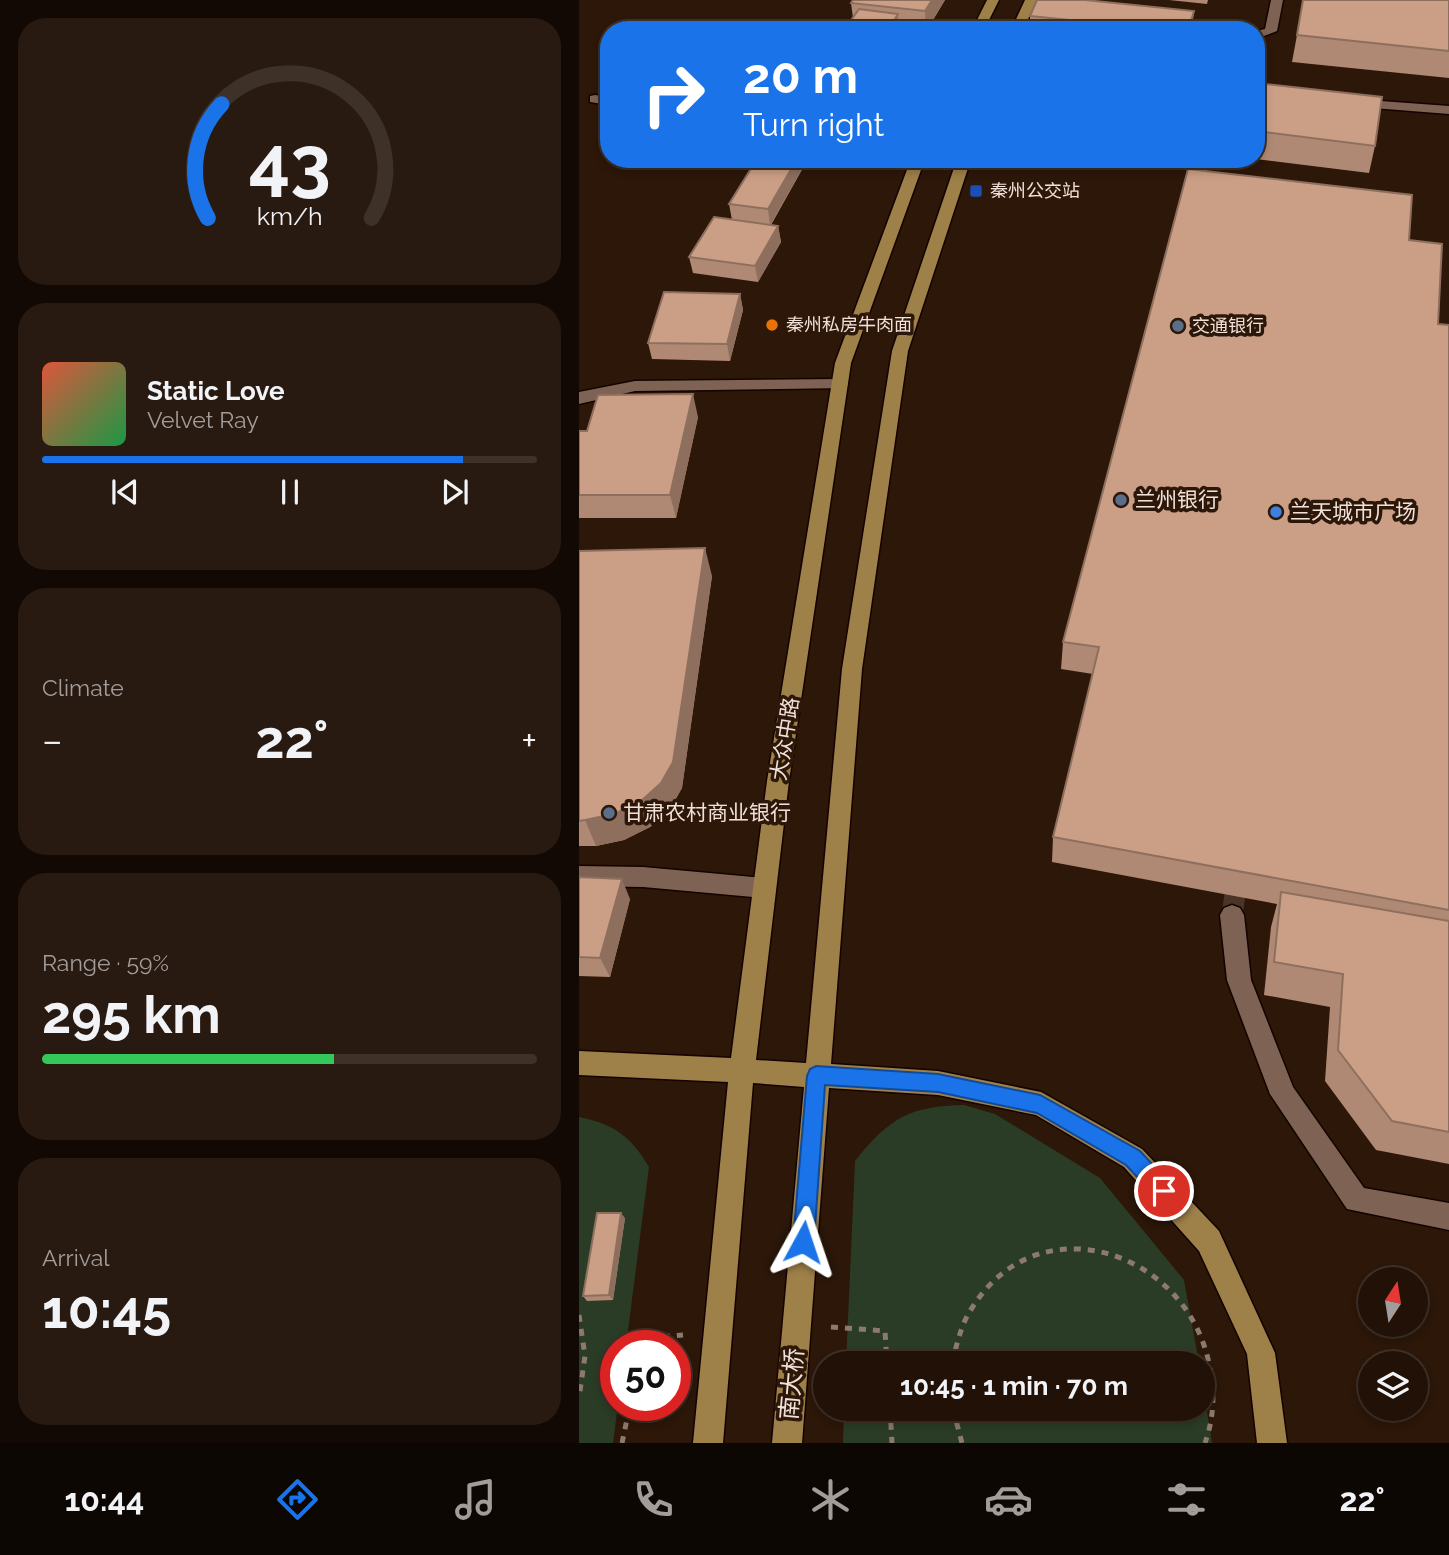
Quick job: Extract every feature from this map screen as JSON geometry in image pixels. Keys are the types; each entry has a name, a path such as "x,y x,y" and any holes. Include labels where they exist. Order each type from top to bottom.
{"main road":[{"path":"982,21 993,0"},
{"path":"1021,21 1031,0"},
{"name":"大众中路","path":"718,1333 742,1070 778,781 843,363 915,168"},
{"path":"797,1325 852,669 900,351 961,168"},
{"path":"579,1063 938,1083 1040,1104 1133,1158 1209,1241 1261,1353 1273,1443"},
{"name":"南大桥","path":"787,1443 797,1325"},
{"path":"708,1443 718,1333"}],"street":[{"path":"1265,33 1271,31 1277,0"},
{"path":"1344,102 1449,110"},
{"path":"579,398 634,386 840,384"},
{"path":"579,876 643,877 765,888"},
{"path":"1232,915 1239,980 1283,1094 1356,1199 1449,1217"}],"path":[{"path":"955,1351 959,1333 974,1304 1003,1274 1019,1262 1047,1251 1077,1247 1107,1250 1135,1261 1161,1279 1184,1302 1201,1331 1207,1351"},
{"path":"579,1315 584,1330 586,1362 579,1398"},
{"path":"797,1325 885,1331 886,1351"},
{"path":"691,1335 718,1333"},
{"path":"622,1443 627,1421"},
{"path":"891,1421 892,1443"},
{"path":"956,1421 962,1443"},
{"path":"1205,1443 1209,1421"}],"green space":[{"path":"964,1105 995,1114 1100,1178 1184,1280 1197,1351 847,1351 855,1161 879,1134 902,1117 945,1106"},
{"path":"579,1117 621,1133 649,1167 628,1330 600,1330 600,1421 616,1421 613,1443 579,1443"},
{"path":"844,1421 1208,1421 1212,1443 843,1443"}],"building":[{"path":"853,0 932,0 925,11 851,3"},
{"path":"1037,0 1085,0 1194,11 1191,21 1080,21 1030,16"},
{"path":"1303,0 1449,0 1449,51 1297,35"},
{"path":"859,9 898,14 894,21 851,21"},
{"path":"1265,84 1382,97 1375,146 1265,132"},
{"path":"751,168 792,168 768,209 729,204"},
{"name":"兰天城市广场","path":"1188,169 1412,195 1409,240 1442,244 1438,324 1449,325 1449,910 1053,837 1099,647 1063,642"},
{"path":"714,217 778,226 755,266 689,257"},
{"path":"664,292 740,294 727,344 648,343"},
{"path":"693,394 670,495 579,495 579,431 587,431 598,395"},
{"path":"705,548 673,762 661,783 640,802 614,814 579,821 579,551"},
{"path":"579,877 622,879 600,958 579,957"},
{"path":"1281,892 1449,921 1449,1132 1392,1121 1338,1050 1343,974 1274,962"},
{"path":"597,1213 621,1213 609,1295 583,1296"}],"tunnel":[{"path":"1232,915 1239,868"}],"place":[{"name":"秦州公交站","path":"976,191"},
{"name":"秦州私房牛肉面","path":"772,325"},
{"name":"交通银行","path":"1178,326"},
{"name":"兰州银行","path":"1121,500"},
{"name":"兰天城市广场","path":"1276,512"},
{"name":"甘肃农村商业银行","path":"609,813"}],"route":[{"path":"803,1242 816,1076 938,1083 1040,1104 1133,1158 1164,1191"}]}
